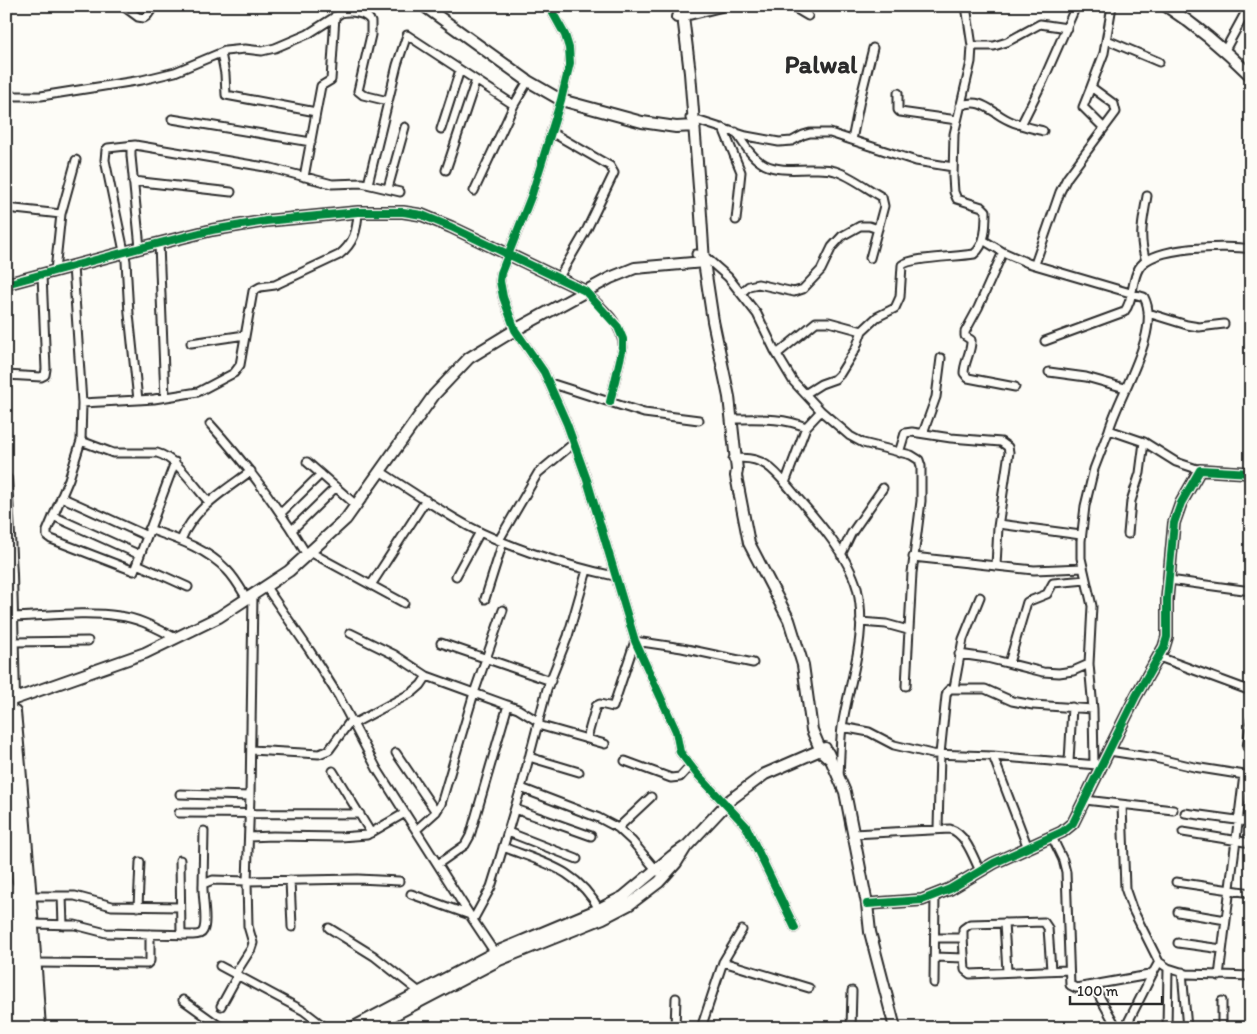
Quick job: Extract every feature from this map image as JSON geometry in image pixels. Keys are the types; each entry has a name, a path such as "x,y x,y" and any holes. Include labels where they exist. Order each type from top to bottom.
{"highway":[{"path":"6,673 26,977 33,1028"},
{"path":"6,744 21,980 28,1028"},
{"path":"6,887 19,1028"},
{"path":"6,1000 10,1028"}],"street":[{"path":"123,6 138,17 144,18 154,6"},
{"path":"424,6 528,81 561,100 642,122 676,126 692,122 779,142 792,142 803,135 820,132 840,136 916,161 953,167"},
{"path":"549,6 565,35 569,48 570,63 561,100 532,194 501,273 500,281 503,297 516,330 550,383 574,443 635,641 676,732 680,752 690,766 746,826 795,928"},
{"path":"674,6 680,13 692,122 700,258 722,380 736,476 748,535 753,551 789,620 803,665 812,730 830,759 845,792 870,917 877,933 901,1028"},
{"path":"680,13 721,6"},
{"path":"791,6 808,16"},
{"path":"805,394 821,384 835,379 856,348 862,331 878,317 895,308 900,297 900,272 902,265 916,259 974,254 979,249 983,240 986,211 982,207 957,199 954,192 954,134 971,62 972,46 966,6"},
{"path":"1021,125 1043,81 1076,6"},
{"path":"1104,128 1083,107 1107,40 1112,6"},
{"path":"1166,6 1225,50 1251,76"},
{"path":"1225,50 1249,6"},
{"path":"6,96 41,96 159,76 175,72 221,53 236,50 262,51 275,48 308,34 335,16 346,12 366,15 371,22 371,35 358,91 363,95 388,101"},
{"path":"304,177 321,86 331,80 335,16"},
{"path":"972,46 994,46 1007,42 1040,24 1066,28"},
{"path":"368,184 388,101 407,35 514,105"},
{"path":"1107,40 1159,62"},
{"path":"852,140 873,48"},
{"path":"221,53 226,95 316,112"},
{"path":"441,129 460,70"},
{"path":"446,170 476,80"},
{"path":"474,191 514,105 528,81"},
{"path":"1035,264 1060,192 1067,178 1114,115 1116,107 1091,87"},
{"path":"898,93 898,110 900,112 957,120"},
{"path":"960,106 967,103 981,104 1006,119 1043,131"},
{"path":"172,119 311,142"},
{"path":"388,188 405,127"},
{"path":"723,128 741,172 736,220"},
{"path":"551,132 610,166 614,173 587,229 558,279"},
{"path":"736,132 756,160 765,165 788,170 820,169 836,171 882,197 884,204 870,258"},
{"path":"138,400 125,252 112,194 105,154 106,149 111,146 135,146 251,164 332,184 368,184 400,192"},
{"path":"135,146 131,149 140,248"},
{"path":"55,271 61,214 76,160"},
{"path":"133,181 231,192"},
{"path":"1146,261 1141,245 1141,236 1147,196"},
{"path":"6,208 61,214"},
{"path":"82,403 165,398 205,390 234,373 240,365 253,291 260,287 281,283 339,255 345,250 355,235 358,212"},
{"path":"6,284 212,230 266,221 358,212 403,212 422,215 451,227 585,292 618,327 623,339 610,402"},
{"path":"741,293 749,286 758,284 794,292 803,289 822,270 832,247 842,236 860,226 878,229"},
{"path":"983,240 1003,252 1060,273 1144,297 1148,305 1144,346 1116,408 1094,469 1085,506 1081,535 1083,568 1092,606 1089,664 1098,765"},
{"path":"159,244 165,398"},
{"path":"1045,341 1120,314 1126,309 1138,270 1146,261 1168,253 1214,246 1251,248"},
{"path":"1003,252 965,332 966,336 971,340 971,344 964,366 964,373 968,378 1015,387"},
{"path":"700,258 732,419 734,459"},
{"path":"9,701 145,653 219,617 266,587 289,571 346,519 434,395 469,358 610,278 635,268 700,258 728,277 758,314 777,354 793,381 821,410 857,439 879,448 916,458 921,466 921,500 913,558 906,686"},
{"path":"73,266 82,403 81,441 47,534 51,539 134,571 175,462"},
{"path":"6,375 41,377 45,375 42,275"},
{"path":"1148,313 1199,327 1224,324"},
{"path":"777,354 816,322 829,322 862,331"},
{"path":"191,343 245,335"},
{"path":"923,433 936,397 941,358"},
{"path":"1049,372 1086,377 1125,388"},
{"path":"550,383 644,413 698,420"},
{"path":"785,483 806,427 821,410"},
{"path":"732,419 777,419 794,422 806,427"},
{"path":"210,424 251,471 308,553 404,603"},
{"path":"1109,430 1144,442 1176,462 1200,470 1251,473"},
{"path":"899,453 905,433 912,432 951,438 1000,442 1008,447 996,566"},
{"path":"81,441 113,454 158,453 169,457 209,502"},
{"path":"1128,534 1131,501 1140,473 1144,442"},
{"path":"485,599 501,541 538,473 574,443"},
{"path":"734,459 756,459 764,463 785,483 819,523 841,555 856,587 859,599 859,650 842,727 839,776"},
{"path":"308,462 356,505"},
{"path":"867,904 922,900 950,889 994,863 1062,832 1073,823 1085,800 1098,765 1109,751 1136,696 1164,648 1174,522 1181,503 1200,470"},
{"path":"180,540 191,521 209,502 251,471"},
{"path":"380,472 454,519 480,532 542,556 614,576"},
{"path":"281,513 321,474"},
{"path":"6,479 13,642 9,701 31,896 40,1028"},
{"path":"292,530 336,487"},
{"path":"841,555 851,534 883,488"},
{"path":"61,497 148,532 180,540 205,552 221,564 250,597 251,750 248,926 253,943 221,1006"},
{"path":"371,585 426,500"},
{"path":"53,516 140,555"},
{"path":"999,524 1081,535"},
{"path":"456,576 480,532"},
{"path":"913,558 1034,570 1083,568"},
{"path":"137,564 188,587"},
{"path":"472,918 491,887 515,809 538,723 568,636 587,570"},
{"path":"1009,664 1027,602 1045,596 1053,583 1086,580"},
{"path":"1169,580 1251,591"},
{"path":"266,587 310,651 377,769 496,956"},
{"path":"954,688 959,654 980,597"},
{"path":"416,830 436,812 446,789 474,693 503,610"},
{"path":"12,617 120,616 140,621 176,638"},
{"path":"860,622 886,624 908,630"},
{"path":"350,633 395,656 427,676 518,709 538,723 606,744"},
{"path":"635,641 753,662"},
{"path":"587,738 596,706 600,704 613,706 635,641"},
{"path":"13,642 88,642"},
{"path":"441,643 551,681"},
{"path":"959,654 1043,672 1059,673 1073,671 1089,664"},
{"path":"1158,657 1251,692"},
{"path":"251,750 319,754 328,750 352,722 414,692 421,686 427,676"},
{"path":"938,828 940,754 946,692 954,688 988,690 1012,701 1033,705 1093,709"},
{"path":"438,864 465,845 470,836 508,705"},
{"path":"1070,762 1072,707"},
{"path":"1247,747 1251,720"},
{"path":"842,727 875,734 894,745 923,752 1098,765"},
{"path":"352,1028 369,1026 423,994 496,956 641,897 663,878 676,863 686,847 725,805 765,774 823,749"},
{"path":"1109,751 1247,776 1242,791 1235,840 1219,976"},
{"path":"396,753 436,812"},
{"path":"993,756 1028,848"},
{"path":"529,757 578,772"},
{"path":"625,762 671,778 680,777 690,766"},
{"path":"333,771 372,833"},
{"path":"521,788 598,818 618,828 629,837 663,878"},
{"path":"1242,791 1251,793"},
{"path":"180,794 250,796"},
{"path":"618,828 651,797"},
{"path":"1085,800 1173,810"},
{"path":"1122,804 1124,888 1159,962 1168,968 1182,972 1219,976 1251,976"},
{"path":"515,809 590,836"},
{"path":"179,813 360,814"},
{"path":"1186,813 1251,822"},
{"path":"249,837 340,837 367,835 405,814"},
{"path":"853,834 938,828 950,829 960,834 980,871"},
{"path":"32,924 75,925 106,933 201,934 204,931 204,831"},
{"path":"508,832 577,859"},
{"path":"1183,832 1251,843"},
{"path":"1052,837 1063,860 1066,872 1068,970 1069,983 1072,987 1076,988 1149,975 1154,971"},
{"path":"504,847 551,866 574,878 601,914"},
{"path":"601,914 672,856 686,847"},
{"path":"180,860 180,934"},
{"path":"138,907 140,862"},
{"path":"203,884 213,880 398,881"},
{"path":"290,880 292,927"},
{"path":"1176,882 1251,893"},
{"path":"411,894 472,918"},
{"path":"934,983 935,894"},
{"path":"31,896 84,898 112,906 180,908"},
{"path":"62,896 63,925"},
{"path":"1178,912 1226,920"},
{"path":"870,917 870,932 895,1028"},
{"path":"1051,970 1048,928 1042,922 970,924 963,929 962,938 965,970 967,973 1068,970"},
{"path":"1004,923 1007,971"},
{"path":"329,928 374,956 423,994"},
{"path":"701,1028 723,962 742,930"},
{"path":"35,963 148,964 150,961 150,934"},
{"path":"935,938 962,938"},
{"path":"1178,943 1222,949"},
{"path":"935,957 964,958"},
{"path":"723,962 809,988"},
{"path":"1125,1028 1159,962"},
{"path":"220,966 304,1011 326,1028"},
{"path":"1167,1028 1168,968"},
{"path":"1182,972 1186,1028"},
{"path":"1093,985 1117,1028"},
{"path":"851,1028 852,992"},
{"path":"676,998 676,1028"},
{"path":"183,1000 222,1028"},
{"path":"1222,1001 1222,1028"},
{"path":"1233,1028 1251,1027"}],"cycle path":[{"path":"549,6 565,35 569,48 570,63 561,100 532,194 501,273 500,281 503,297 515,330 544,372 567,424 587,480 635,641 676,731 680,752 697,774 746,826 795,928"},
{"path":"6,284 212,230 266,221 358,212 403,212 422,215 585,291 618,327 623,339 623,347 610,402"},
{"path":"867,904 922,900 950,889 994,863 1062,832 1073,823 1136,696 1164,647 1167,637 1167,599 1174,523 1181,503 1200,470 1251,473"}],"district":[{"name":"Palwal","path":"821,64"}]}
